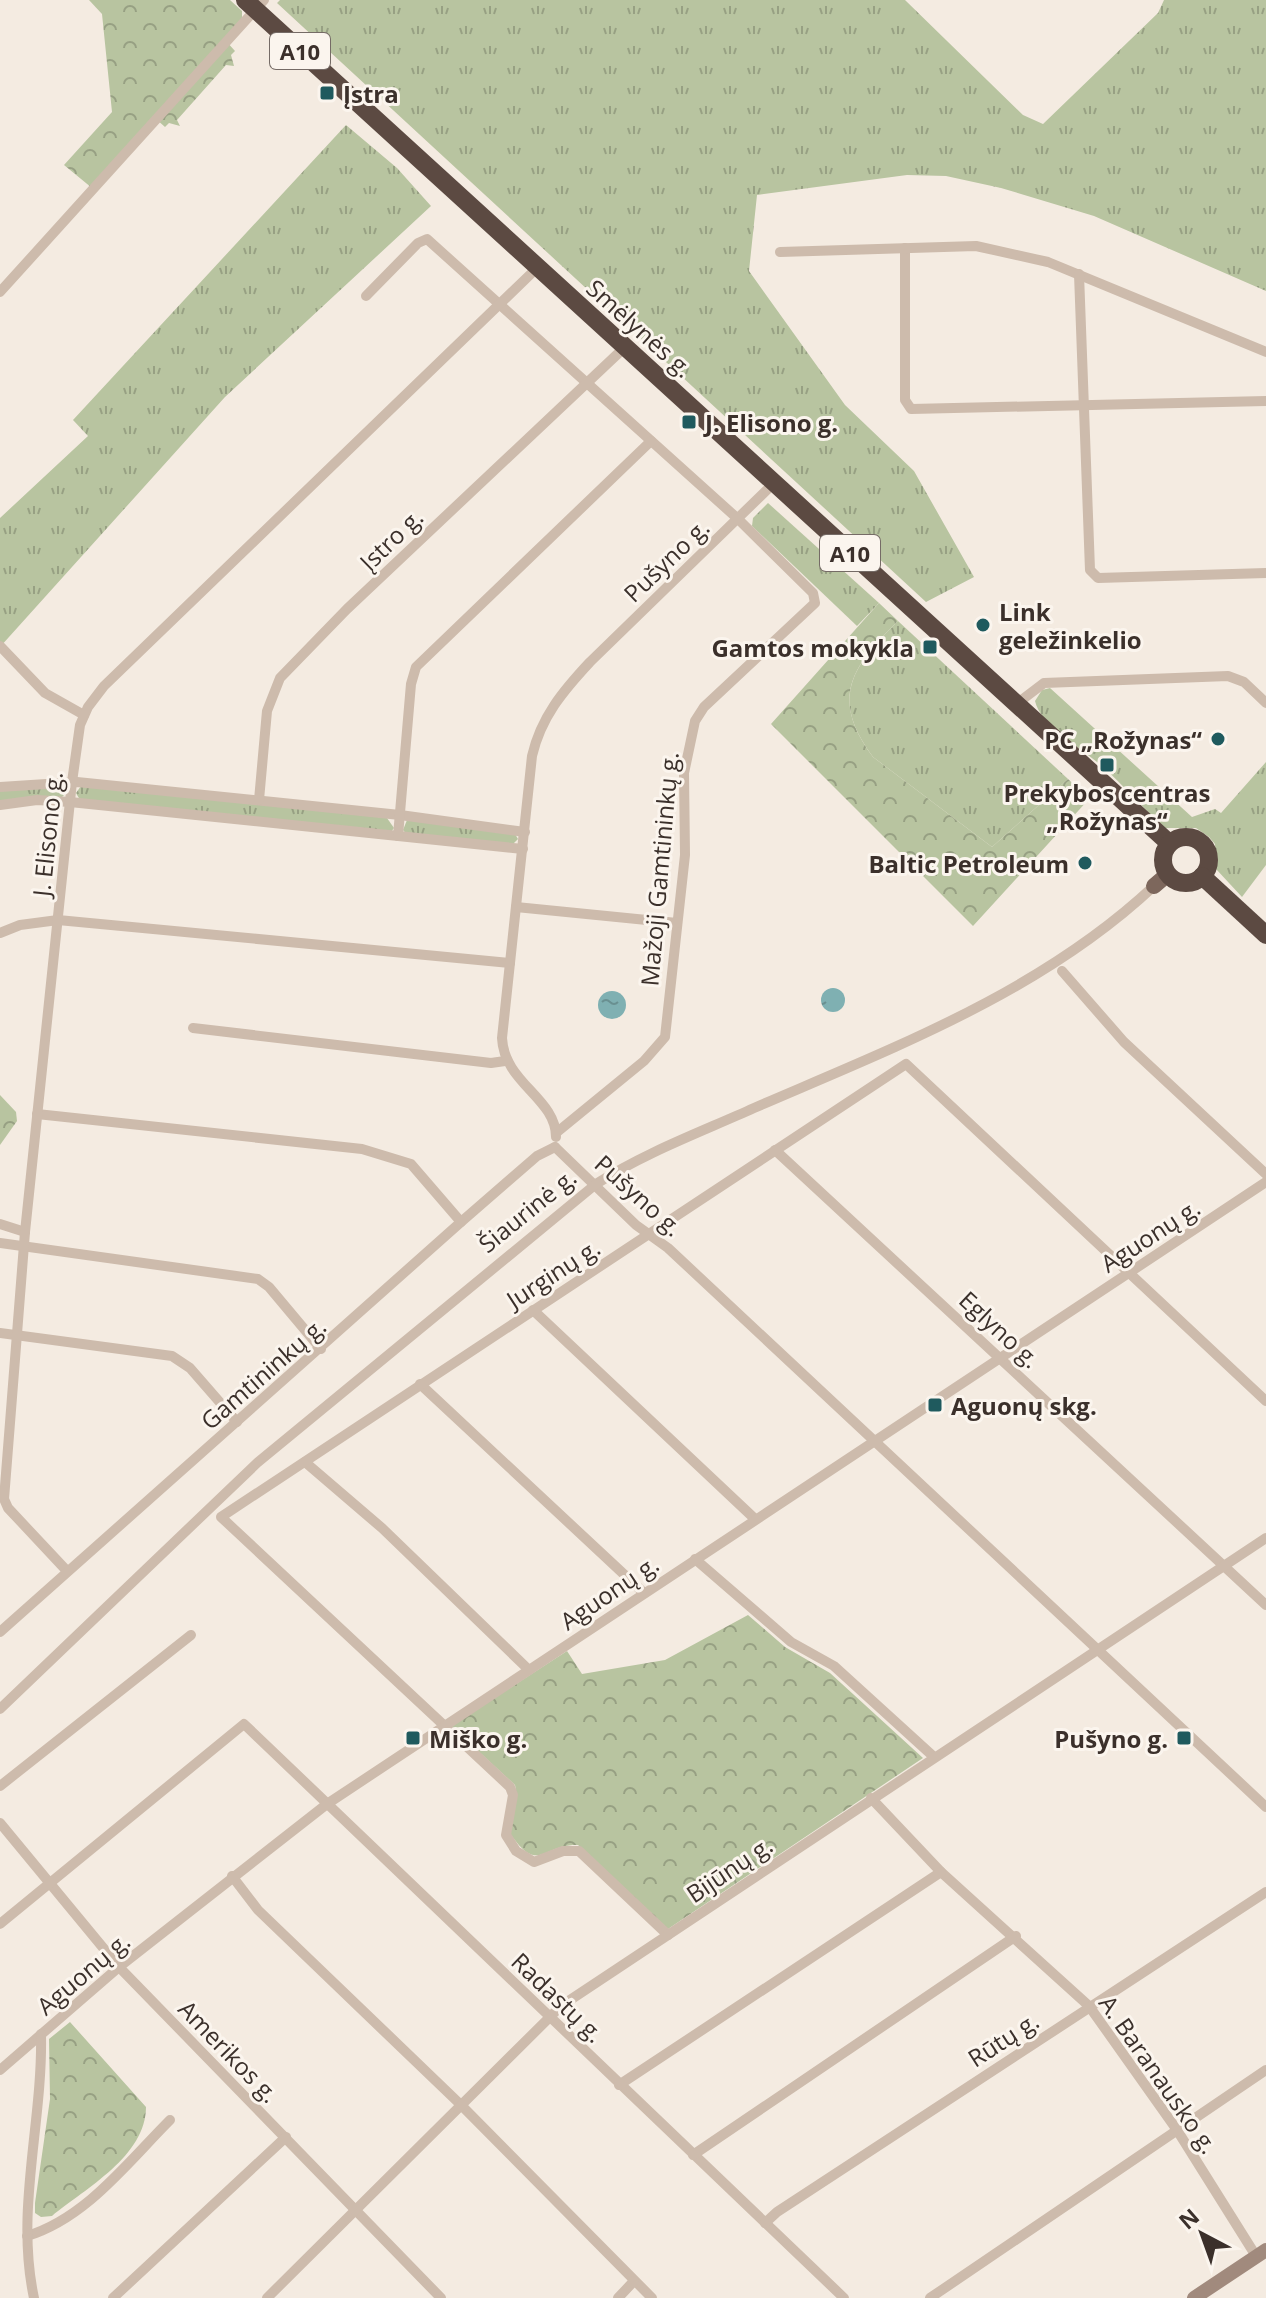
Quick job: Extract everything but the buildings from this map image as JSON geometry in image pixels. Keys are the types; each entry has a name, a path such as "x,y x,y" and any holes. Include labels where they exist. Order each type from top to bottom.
{"highway":[{"name":"Smėlynės g.","path":"254,3 625,347 1169,843"},
{"path":"1189,837 1204,845 1209,861 1202,876 1184,883 1161,880 1163,858 1169,843 1189,837"},
{"path":"1202,876 1266,935"}],"street":[{"path":"0,292 254,3"},
{"name":"Mažoji Gamtininkų g.","path":"366,296 418,243 427,239 738,519 813,593 815,603 704,707 695,721 684,773 685,855 665,1037 644,1061 556,1133"},
{"path":"780,252 976,246 1048,262 1266,352"},
{"path":"905,248 905,400 911,409 1266,401"},
{"name":"J. Elisono g.","path":"67,1571 2,1499 37,1114 72,782 84,715 104,686 538,267"},
{"path":"1079,274 1088,564 1094,574 1098,578 1266,573"},
{"name":"Įstro g.","path":"259,800 267,711 280,678 347,609 625,347"},
{"path":"398,836 411,684 416,667 651,441"},
{"name":"Pušyno g.","path":"505,1061 502,1038 532,756 539,729 553,704 590,662 774,483"},
{"path":"0,646 45,693 84,715"},
{"path":"1015,705 1044,683 1228,676 1244,682 1266,703"},
{"path":"0,787 72,782 400,815 525,832"},
{"path":"0,805 37,800 70,802 523,849"},
{"name":"Šiaurinė g.","path":"0,1709 257,1463 596,1184 657,1150 978,1009 1103,932 1161,880"},
{"path":"516,907 677,923"},
{"path":"0,933 20,925 58,920 510,963"},
{"path":"1062,971 1124,1042 1266,1174"},
{"path":"193,1028 491,1063 505,1061 544,1108 556,1133 555,1147"},
{"name":"Jurginų g.","path":"444,1726 221,1517 906,1064 1129,1273"},
{"path":"37,1114 362,1149 411,1164 461,1222"},
{"name":"Pušyno g.","path":"555,1147 874,1439 1266,1807"},
{"name":"Gamtininkų g.","path":"0,1632 461,1222 537,1156 555,1147"},
{"name":"Eglyno g.","path":"775,1150 1266,1605"},
{"name":"Aguonų g.","path":"0,2070 119,1967 327,1804 1266,1182"},
{"path":"0,1224 25,1232"},
{"path":"0,1243 258,1279 269,1287 321,1349"},
{"path":"1129,1273 1266,1401"},
{"path":"533,1310 755,1519"},
{"path":"0,1333 172,1356 190,1368 237,1422"},
{"path":"420,1384 644,1593"},
{"path":"305,1462 382,1528 529,1670"},
{"name":"Bijūnų g.","path":"267,2298 549,2015 1266,1538"},
{"path":"695,1559 791,1642 834,1666 934,1757"},
{"path":"0,1786 191,1635"},
{"name":"Radastų g.","path":"48,1884 244,1724 844,2298"},
{"path":"444,1726 510,1787 512,1810 506,1835 516,1851 534,1862 563,1851 579,1851 668,1935"},
{"name":"A. Baranausko g.","path":"871,1798 941,1872 1016,1936 1089,2006 1261,2253"},
{"name":"Amerikos g.","path":"0,1823 119,1967 441,2298"},
{"path":"619,2085 941,1872"},
{"path":"232,1876 258,1910 461,2105 652,2298"},
{"path":"0,1924 48,1884"},
{"name":"Rūtų g.","path":"765,2223 777,2212 1266,1892"},
{"path":"693,2155 1016,1936"},
{"path":"34,2298 26,2207 43,2084 41,2034"},
{"path":"930,2298 1266,2070"},
{"path":"27,2236 50,2229 84,2206 170,2120"},
{"path":"113,2298 286,2137"},
{"path":"1194,2298 1261,2253"},
{"path":"618,2298 634,2281"}],"green space":[{"path":"89,0 230,0 242,11 242,24 226,41 235,51 231,55 234,66 226,65 177,120 180,126 169,123 165,127 156,119 92,188 64,165 112,112 102,14"},
{"path":"280,0 905,0 1023,115 1043,124 1158,13 1164,0 1266,0 1266,291 1094,216 1001,188 946,176 907,175 757,195 749,271 845,405 914,471 974,577 926,602 277,3"},
{"path":"346,125 397,168 431,206 225,397 0,647 0,518 88,436 73,420"},
{"path":"768,503 879,603 857,626 752,526 753,518"},
{"path":"879,603 898,621 858,668 849,700 860,736 873,757 992,847 1068,779 1089,799 973,926 771,724"},
{"path":"898,621 1068,779 992,847 873,757 852,717 849,700 858,668"},
{"path":"1050,688 1192,817 1215,809 1221,813 1266,762 1266,865 1242,897 1216,869 1215,844 1209,837 1196,828 1165,828 1102,766 1045,719 1035,701 1042,690"},
{"path":"64,786 67,792 61,798 0,802 0,790"},
{"path":"81,786 387,818 394,828 391,832 80,800 76,793"},
{"path":"407,820 515,834 518,839 512,845 407,835 403,830"},
{"path":"0,1095 16,1112 17,1121 0,1145"},
{"path":"748,1615 785,1647 830,1673 923,1758 668,1929 578,1845 534,1855 519,1845 509,1832 517,1796 515,1785 451,1726 567,1651 582,1674 665,1660"},
{"path":"70,2022 146,2107 143,2125 125,2156 52,2216 41,2217 35,2213 35,2203 50,2099 49,2039"}],"water":[{"path":"833,988 842,991 845,1000 842,1009 833,1012 824,1009 821,1000 824,991"},
{"path":"612,991 622,995 626,1005 622,1015 612,1019 602,1015 598,1005 602,995"}],"place":[{"name":"Įstra","path":"327,93"},
{"name":"J. Elisono g.","path":"689,422"},
{"name":"Link geležinkelio","path":"983,625"},
{"name":"Gamtos mokykla","path":"930,647"},
{"name":"PC „Rožynas“","path":"1218,739"},
{"name":"Prekybos centras „Rožynas“","path":"1107,765"},
{"name":"Baltic Petroleum","path":"1085,863"},
{"name":"Aguonų skg.","path":"935,1405"},
{"name":"Miško g.","path":"413,1738"},
{"name":"Pušyno g.","path":"1184,1738"}]}
